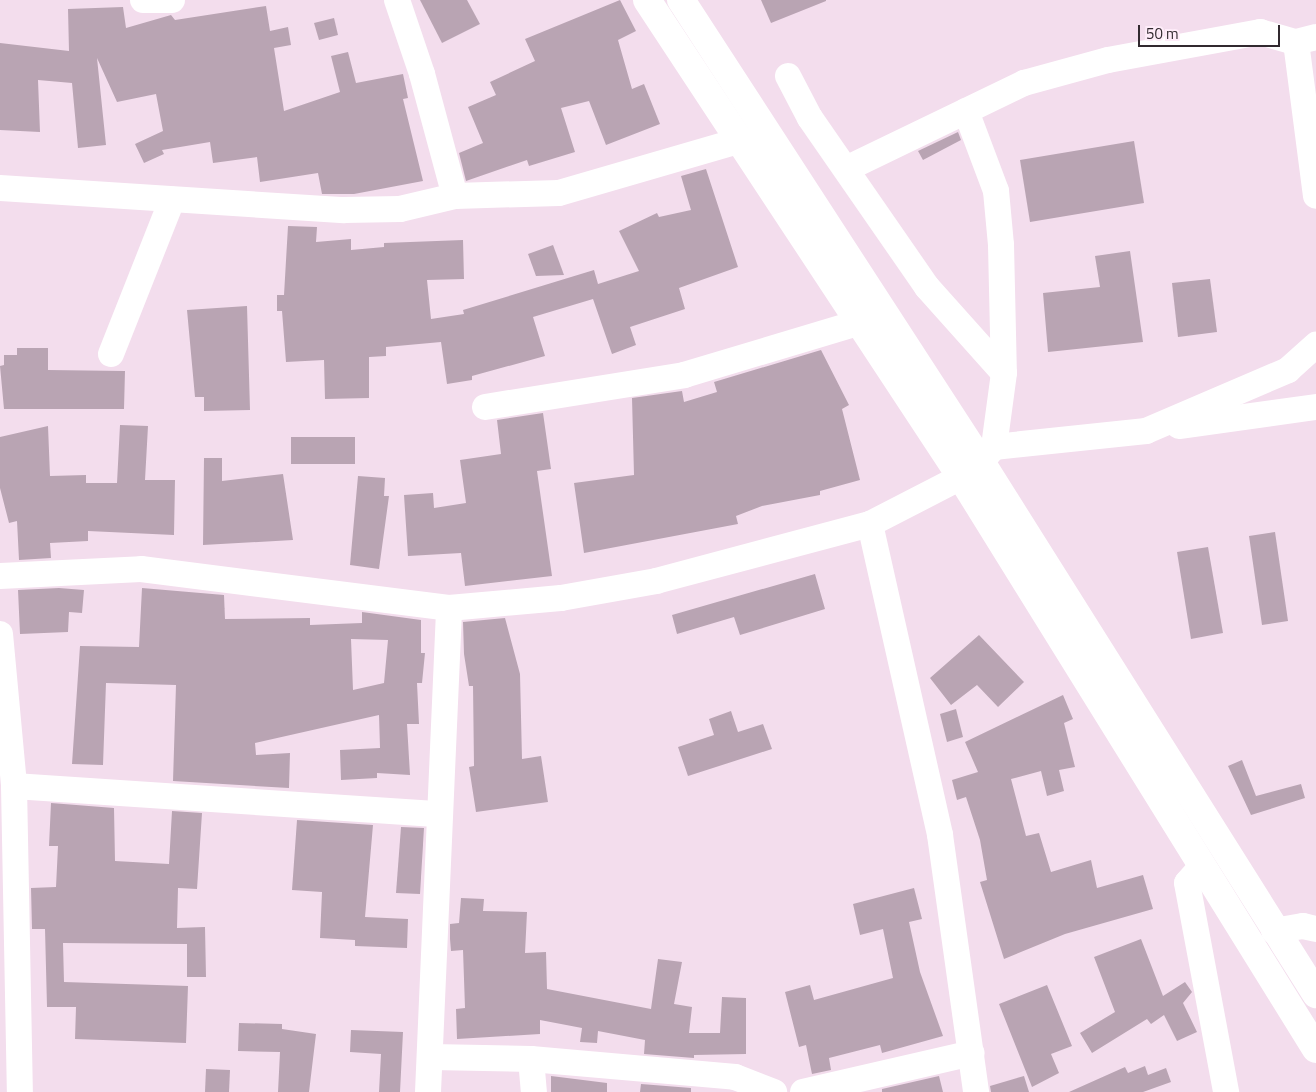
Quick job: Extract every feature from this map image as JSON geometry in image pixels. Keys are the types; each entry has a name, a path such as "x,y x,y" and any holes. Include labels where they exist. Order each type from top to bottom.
{"main road":[{"path":"647,0 741,140 857,323 979,462 1201,867 1316,1049"},
{"path":"681,0 979,462 1274,931 1316,994"}],"street":[{"path":"143,0 172,0"},
{"path":"396,0 422,74 455,196"},
{"path":"846,169 1024,83 1108,60 1260,32 1306,40 1316,196"},
{"path":"788,76 810,118 927,287 1004,373"},
{"path":"966,112 996,191 1004,373 979,462"},
{"path":"0,188 344,210 400,209 455,196 559,192 741,140"},
{"path":"111,354 172,200"},
{"path":"485,406 684,375 857,323"},
{"path":"1146,430 1288,370 1316,345"},
{"path":"0,576 141,569 449,608 561,598 656,582 870,524 979,462 1146,430 1316,407"},
{"path":"870,524 940,835 976,1092"},
{"path":"428,1092 449,608"},
{"path":"0,634 14,786 20,1092"},
{"path":"14,786 439,814"},
{"path":"1201,867 1187,883 1226,1092"},
{"path":"1274,931 1303,926 1316,929"},
{"path":"803,1092 972,1053"},
{"path":"431,1057 531,1060 735,1077 774,1092"},
{"path":"531,1060 534,1092"}],"building":[{"path":"420,0 467,0 480,24 442,43"},
{"path":"620,0 636,31 618,40 632,89 644,84 660,124 606,145 589,101 561,108 575,152 529,166 527,160 466,181 459,153 483,143 468,107 496,95 490,82 535,61 525,39"},
{"path":"761,0 826,0 826,1 771,23"},
{"path":"266,6 270,31 288,27 291,45 274,48 284,111 340,92 331,56 348,52 356,83 403,74 408,98 403,99 423,181 354,194 322,194 318,173 260,182 257,157 213,163 210,142 162,150 164,154 144,163 135,144 163,131 156,94 117,102 97,58 106,145 78,148 72,83 38,80 40,132 0,130 0,43 69,51 68,9 123,7 126,28 171,15 175,20"},
{"path":"334,18 338,35 319,40 314,23"},
{"path":"958,132 961,140 923,160 918,151"},
{"path":"1134,141 1144,203 1030,222 1020,160"},
{"path":"706,169 738,267 679,288 685,309 630,327 636,345 612,354 593,299 533,317 545,356 472,376 472,380 447,384 441,342 386,347 386,356 369,357 369,398 325,399 324,360 286,362 282,311 277,311 277,295 284,295 288,226 317,227 316,242 351,239 351,250 384,247 384,243 463,240 464,279 427,280 431,319 464,314 463,310 594,270 598,284 639,271 619,231 657,213 659,217 691,210 681,176"},
{"path":"553,245 564,275 536,276 528,254"},
{"path":"1130,251 1143,342 1048,352 1043,293 1100,287 1095,256"},
{"path":"1210,279 1217,332 1178,337 1172,283"},
{"path":"247,306 250,410 204,411 204,397 195,397 187,310"},
{"path":"17,348 48,348 48,370 125,371 124,409 4,409 0,366 4,365 4,355 17,355"},
{"path":"821,350 849,405 842,409 860,480 820,491 820,495 762,506 736,516 738,524 584,553 574,483 634,475 632,398 682,391 684,402 717,392 714,382"},
{"path":"543,413 551,469 537,471 552,576 465,586 461,553 408,556 404,495 433,493 434,508 466,503 460,460 501,454 497,420"},
{"path":"120,425 148,426 145,480 175,480 174,535 88,531 88,541 50,543 51,558 19,560 17,521 9,523 0,488 0,437 48,426 50,476 86,475 86,483 117,483"},
{"path":"291,437 355,437 355,464 291,464"},
{"path":"204,458 222,458 222,481 283,474 293,540 203,545"},
{"path":"358,476 385,478 384,496 389,496 379,569 350,565"},
{"path":"1275,532 1288,621 1262,625 1249,536"},
{"path":"1208,547 1223,633 1191,639 1177,552"},
{"path":"815,574 825,609 740,635 734,617 677,634 672,615"},
{"path":"59,588 84,590 82,613 69,612 68,632 20,634 18,590"},
{"path":"142,588 224,595 225,619 310,618 310,625 362,623 362,612 421,620 421,653 425,653 422,683 417,683 419,724 407,724 410,775 377,773 377,778 341,780 340,750 380,748 379,715 255,743 256,755 290,753 289,788 173,781 176,685 106,683 103,765 72,764 80,646 139,647","holes":["351,639 388,640 384,683 353,690"]},
{"path":"505,618 520,674 522,759 541,756 548,802 476,812 469,767 474,766 473,686 469,686 464,654 463,622"},
{"path":"979,635 1024,682 998,707 977,685 951,705 930,678"},
{"path":"1063,695 1073,719 1064,723 1075,767 1059,770 1064,791 1047,796 1041,771 1011,779 1026,836 1039,833 1051,872 1091,860 1097,888 1143,875 1153,909 1065,934 1004,959 980,882 987,880 980,840 966,797 957,800 952,780 978,772 965,742"},
{"path":"956,709 963,737 947,742 940,714"},
{"path":"731,711 738,732 763,724 772,749 688,776 678,747 714,735 709,719"},
{"path":"1242,760 1256,796 1301,784 1305,798 1251,815 1228,766"},
{"path":"51,803 114,808 115,861 169,864 172,811 202,813 197,889 178,888 177,928 205,927 206,977 187,977 187,944 63,943 64,982 188,986 186,1043 75,1039 76,1007 47,1007 45,929 32,929 31,888 56,887 58,846 49,846"},
{"path":"297,820 373,825 365,917 408,919 407,948 355,946 355,940 320,938 322,892 292,890"},
{"path":"401,827 424,828 420,894 396,893"},
{"path":"914,888 922,919 909,922 920,972 943,1036 882,1053 880,1045 829,1058 831,1070 812,1074 806,1045 799,1047 785,992 810,985 814,1000 893,978 883,929 860,935 853,904"},
{"path":"461,898 484,899 483,911 527,912 525,953 546,952 547,989 651,1009 658,959 682,962 674,1004 692,1007 689,1033 720,1033 722,997 746,998 746,1054 694,1055 694,1058 644,1054 645,1040 598,1031 597,1043 580,1042 582,1028 540,1020 540,1034 457,1039 456,1009 465,1008 463,950 451,951 450,924 459,923"},
{"path":"1141,939 1163,996 1185,982 1192,992 1183,1003 1197,1032 1177,1041 1164,1015 1151,1024 1147,1019 1092,1053 1080,1033 1115,1012 1094,957"},
{"path":"1047,985 1072,1046 1051,1054 1059,1073 1032,1087 999,1004"},
{"path":"239,1023 282,1024 282,1029 316,1034 309,1092 278,1092 280,1052 238,1051"},
{"path":"351,1030 403,1032 400,1092 379,1092 381,1054 350,1052"},
{"path":"1145,1066 1148,1075 1166,1068 1171,1082 1143,1092 1069,1092 1125,1067 1128,1073"},
{"path":"206,1069 230,1070 229,1092 205,1092"},
{"path":"551,1076 607,1083 607,1092 551,1092"},
{"path":"939,1076 943,1092 882,1092 882,1089"},
{"path":"1024,1076 1029,1092 991,1092 990,1086"},
{"path":"641,1084 691,1088 691,1092 640,1092"}]}
